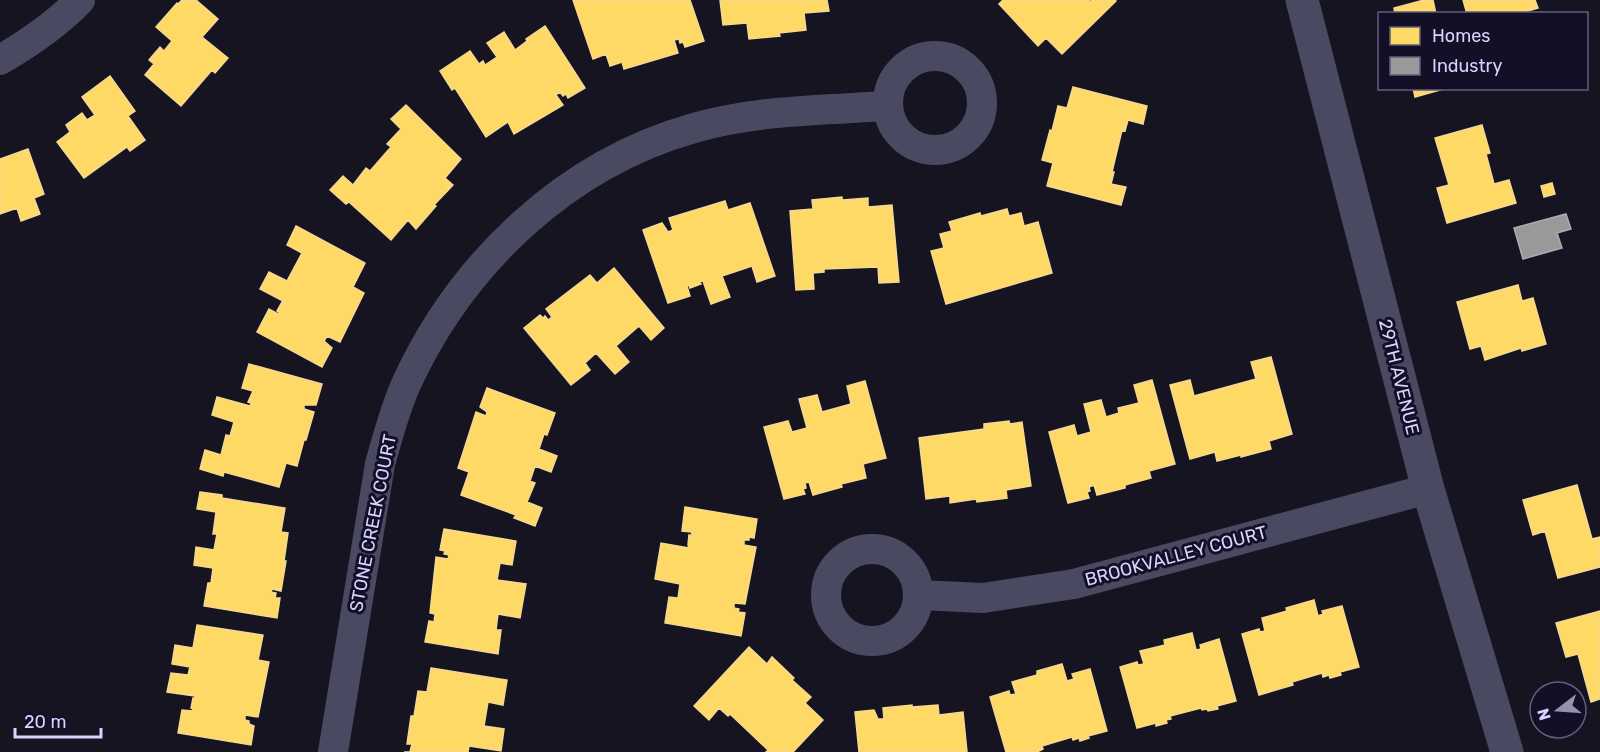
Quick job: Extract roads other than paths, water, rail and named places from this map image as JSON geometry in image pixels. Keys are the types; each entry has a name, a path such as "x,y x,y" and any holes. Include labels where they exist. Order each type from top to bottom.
{"street":[{"path":"0,60 29,43 70,11 80,0"},
{"name":"29TH AVENUE","path":"1302,0 1428,489 1507,752"},
{"name":"STONE CREEK COURT","path":"333,752 380,464 391,423 406,384 425,346 447,310 478,269 513,232 556,196 602,167 647,145 693,128 739,118 786,112 888,106"},
{"name":"BROOKVALLEY COURT","path":"919,595 983,598 1074,584 1428,489"}]}
